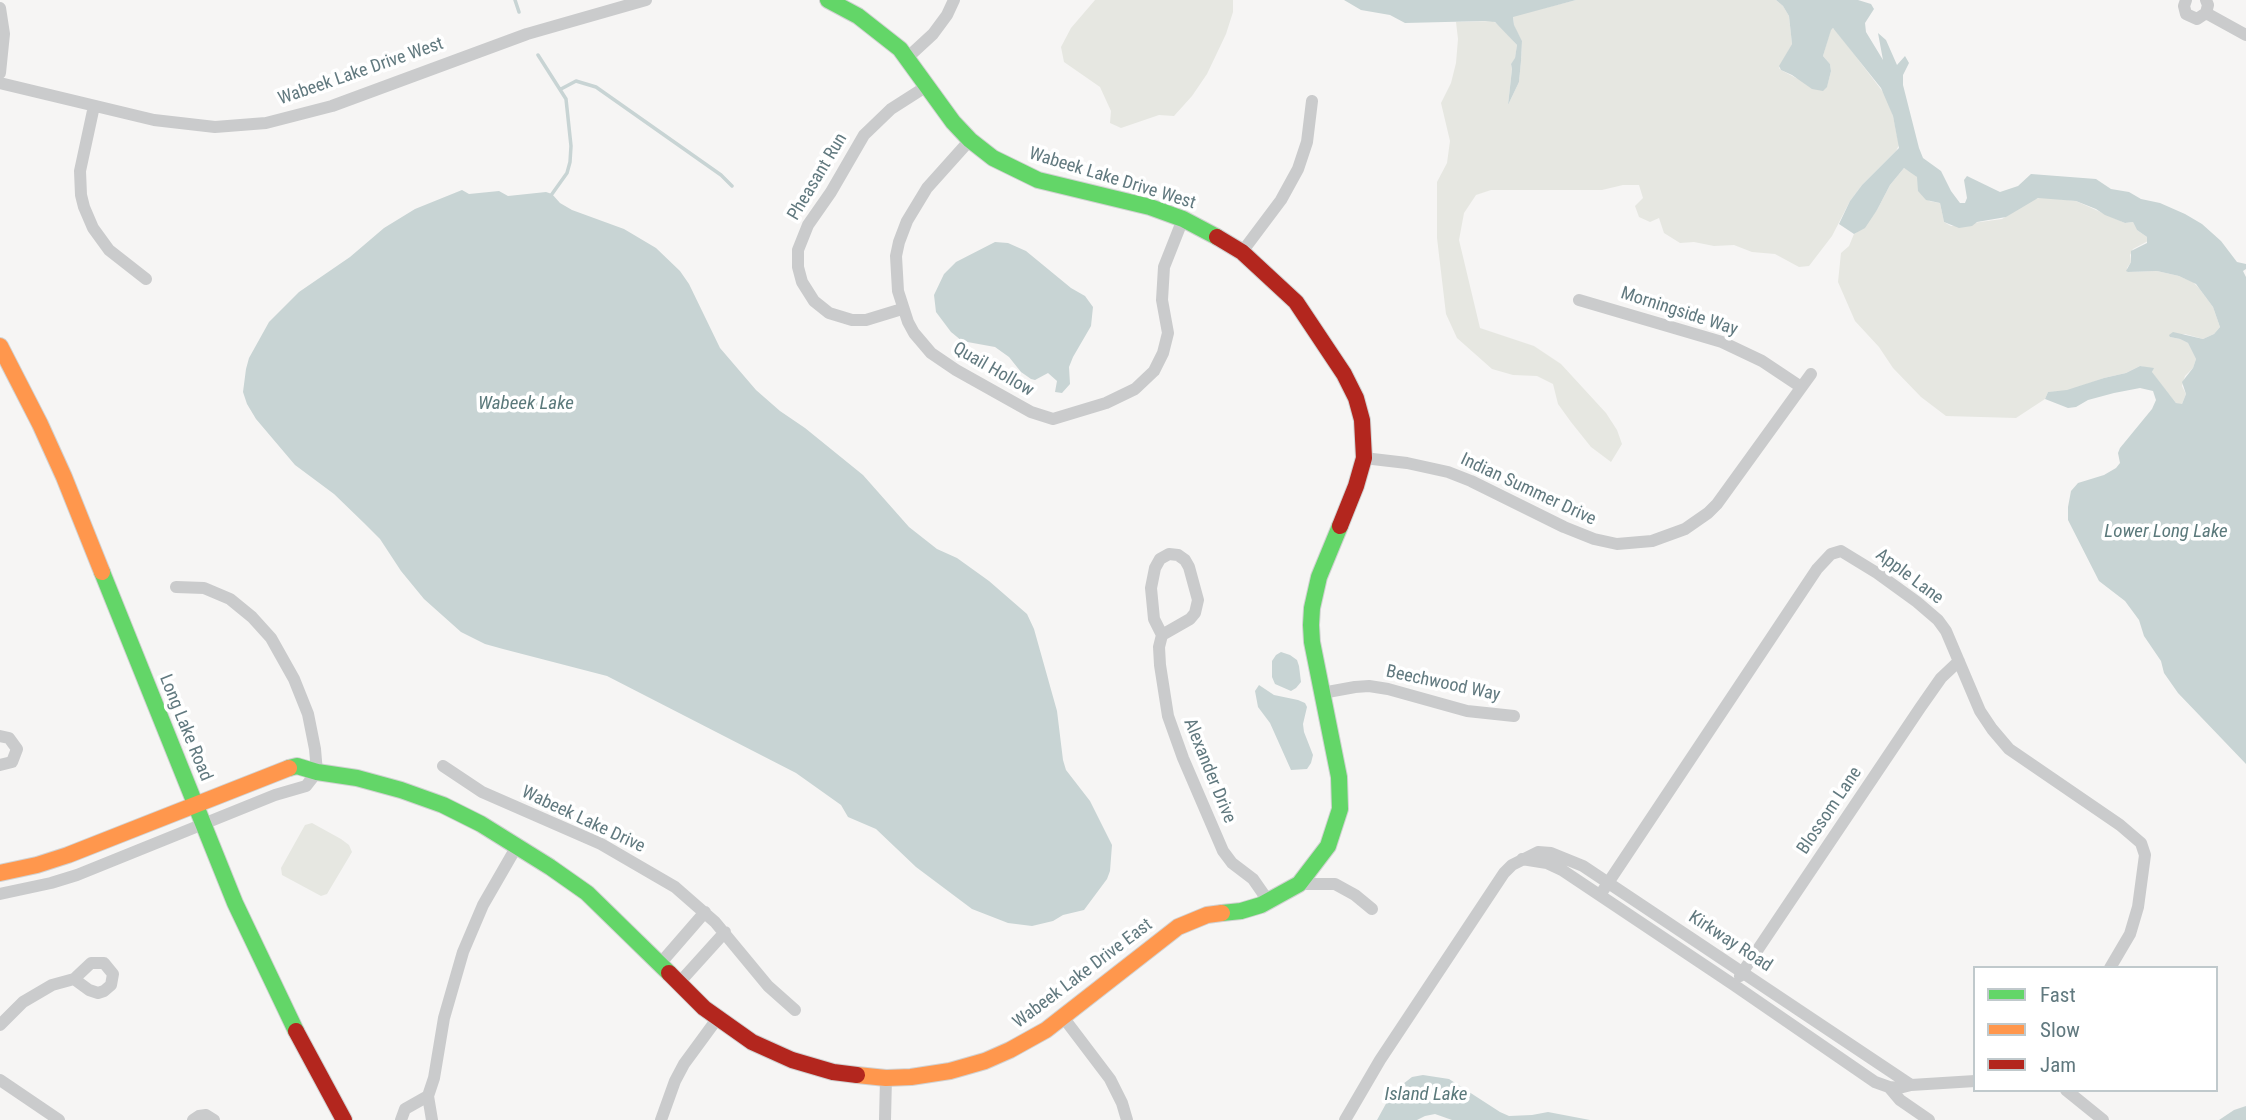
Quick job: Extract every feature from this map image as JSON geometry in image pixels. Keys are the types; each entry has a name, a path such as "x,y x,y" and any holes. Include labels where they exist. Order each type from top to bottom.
{"street":[{"name":"Wabeek Lake Drive West","path":"0,83 154,120 198,126 266,123 320,110 527,34 646,0"},
{"name":"Wabeek Lake Drive West","path":"828,0 888,38 907,58 942,109 970,140 1006,166 1038,180 1150,207 1183,219 1242,252 1296,303 1345,374 1362,420 1364,458"},
{"path":"907,58 933,34 954,0"},
{"path":"2186,0 2185,10 2189,16 2197,19 2206,6 2246,35"},
{"path":"0,8 4,47 0,73"},
{"name":"Pheasant Run","path":"902,309 866,320 843,318 829,313 814,301 803,282 798,267 798,250 808,225 864,135 891,109 928,86"},
{"path":"1242,252 1281,200 1298,169 1307,142 1311,101"},
{"path":"93,106 80,171 84,207 93,228 108,250 146,279"},
{"name":"Quail Hollow","path":"970,140 927,188 902,232 895,267 902,309 922,343 944,363 1021,408 1045,417 1062,418 1129,393 1147,378 1159,362 1168,333 1162,300 1162,278 1167,256 1183,219"},
{"name":"Morningside Way","path":"1579,300 1721,342 1762,361 1801,387"},
{"name":"Long Lake Road","path":"0,346 64,477 194,804 271,982 344,1120"},
{"name":"Indian Summer Drive","path":"1364,458 1407,463 1448,472 1582,536 1617,544 1639,543 1676,534 1708,513 1725,495 1811,374"},
{"name":"Wabeek Lake Drive East","path":"0,873 68,855 297,766 357,778 425,798 481,824 587,893 717,1019 752,1042 792,1060 833,1072 886,1078 950,1071 985,1061 1029,1040 1063,1017 1178,927 1207,915 1241,911 1269,902 1299,884 1328,846 1340,809 1341,792 1312,642 1312,608 1315,592 1356,486 1364,458"},
{"name":"Apple Lane","path":"1600,895 1817,569 1831,554 1841,551 1929,611 1946,631 1980,711 2003,742 2020,757 2127,830 2141,843 2144,850 2143,876 2134,922 2111,966"},
{"name":"Alexander Drive","path":"1162,635 1190,619 1195,613 1198,600 1189,566 1178,555 1169,554 1160,559 1155,568 1151,588 1154,619 1162,635 1159,647 1164,694 1178,745 1223,852 1232,863 1253,879 1269,902"},
{"path":"0,894 77,875 275,795 306,786 317,772 312,725 303,697 271,638 252,617 230,599 204,588 176,587"},
{"name":"Blossom Lane","path":"1734,985 1920,708 1941,678 1959,660"},
{"name":"Beechwood Way","path":"1322,693 1369,686 1467,711 1514,716"},
{"path":"0,736 9,738 17,749 12,762 0,765"},
{"name":"Wabeek Lake Drive","path":"443,766 482,792 581,834 628,858 675,887 725,932 768,986 795,1010"},
{"path":"432,1120 428,1096 434,1078 444,1018 459,964 483,905 517,846"},
{"name":"Kirkway Road","path":"1522,859 1538,852 1551,853 1583,866 1911,1085"},
{"path":"1345,1120 1380,1060 1495,885 1512,865 1522,859"},
{"name":"Kirkway Road","path":"1522,859 1547,863 1600,895 1875,1082 1889,1087 1900,1100 1929,1120"},
{"path":"1299,884 1335,884 1373,909"},
{"path":"659,965 705,912"},
{"path":"678,984 725,932"},
{"path":"0,1025 12,1011 39,991 74,979"},
{"path":"1063,1017 1110,1079 1127,1120"},
{"path":"662,1120 675,1081 684,1064 717,1019"},
{"path":"885,1120 886,1078"},
{"path":"0,1080 59,1120"},
{"path":"1889,1087 1973,1081"},
{"path":"2068,1092 2103,1120"},
{"path":"401,1120 405,1109 428,1096"},
{"path":"192,1120 206,1115 214,1120"}],"shaded area":[{"path":"1095,0 1233,0 1233,12 1226,34 1207,74 1174,116 1159,115 1121,128 1110,123 1111,111 1100,87 1064,62 1061,47 1071,28"},
{"path":"1576,0 1776,0 1789,16 1792,44 1779,68 1796,78 1827,86 1831,71 1830,64 1823,56 1831,28 1835,29 1886,96 1899,145 1850,201 1832,236 1809,266 1799,267 1775,254 1752,252 1734,245 1680,243 1664,233 1659,218 1650,222 1639,217 1635,206 1643,198 1639,185 1623,185 1602,190 1491,190 1476,195 1464,213 1459,240 1480,328 1534,346 1561,364 1606,413 1617,430 1622,444 1611,462 1591,447 1571,422 1558,404 1553,384 1537,376 1513,375 1492,369 1457,338 1446,314 1437,238 1437,182 1447,163 1450,141 1441,103 1451,83 1456,63 1456,22 1493,21 1517,45 1515,59 1511,64 1508,105 1519,82 1521,61 1522,41 1514,26 1513,16"},
{"path":"1904,168 1916,175 1929,201 1940,203 1944,222 1951,226 2002,219 2032,200 2042,197 2076,201 2125,223 2133,222 2148,241 2133,249 2128,272 2157,271 2193,282 2213,307 2220,327 2214,334 2203,339 2185,334 2170,337 2188,343 2196,359 2193,368 2185,376 2182,386 2186,394 2182,404 2176,403 2152,373 2153,369 2140,366 2067,391 2048,392 2045,399 2016,418 1946,416 1921,397 1893,368 1879,347 1855,321 1838,282 1841,253 1849,246 1854,234 1877,210 1890,185"},
{"path":"312,823 341,839 349,845 352,852 327,894 321,896 282,875 281,868 305,825"}],"water":[{"path":"1344,0 1576,0 1513,17 1522,41 1521,61 1519,82 1508,105 1511,64 1517,45 1495,22 1405,23 1390,15 1361,10"},
{"name":"Lower Long Lake","path":"1776,0 1858,0 1871,4 1874,9 1865,23 1866,32 1883,60 1878,33 1886,40 1897,65 1905,56 1909,63 1903,75 1903,85 1919,148 1923,158 1941,171 1960,203 1965,203 1967,198 1964,180 1967,176 2000,192 2018,186 2031,174 2096,179 2111,189 2129,192 2141,199 2160,203 2185,214 2202,224 2221,241 2237,262 2246,264 2243,271 2246,277 2246,764 2178,693 2144,636 2139,620 2125,601 2099,581 2068,520 2071,491 2078,483 2104,475 2116,468 2120,463 2120,448 2152,409 2156,400 2153,391 2140,388 2114,393 2068,408 2045,399 2048,392 2067,390 2126,373 2140,366 2154,368 2152,372 2176,403 2182,404 2186,394 2182,382 2193,368 2196,359 2188,343 2169,335 2173,332 2203,339 2214,334 2220,327 2213,307 2196,284 2179,276 2157,271 2126,271 2131,262 2131,251 2147,243 2147,237 2137,230 2133,222 2125,223 2076,201 2038,198 2006,217 1959,228 1944,222 1940,203 1926,200 1918,191 1917,177 1904,168 1890,185 1865,228 1854,234 1839,224 1850,201 1862,185 1899,148 1893,116 1881,88 1833,28 1823,56 1830,64 1831,71 1827,87 1823,91 1812,89 1781,70 1779,66 1792,44 1789,16"},
{"name":"Wabeek Lake","path":"462,190 469,194 499,191 508,196 546,192 572,210 624,229 656,248 680,271 720,348 756,390 863,475 909,527 937,549 957,558 989,581 1027,614 1034,629 1057,711 1066,770 1090,801 1112,845 1107,879 1084,910 1032,926 1008,923 972,909 916,867 876,829 848,817 841,805 796,773 607,676 485,644 461,632 424,599 380,539 334,494 295,465 256,419 243,392 249,358 269,322 299,292 350,257 384,228 415,209"},
{"path":"995,242 1008,243 1026,251 1071,288 1085,296 1093,307 1091,326 1073,357 1069,367 1070,384 1062,393 1055,392 1057,381 1048,373 1035,380 1031,379 995,347 962,341 951,332 936,312 934,295 944,274 956,262"},
{"path":"1281,652 1297,660 1299,666 1301,682 1291,691 1275,684 1272,677 1272,661"},
{"path":"1259,685 1274,695 1305,703 1307,707 1304,732 1313,755 1307,769 1291,770 1270,723 1258,707 1255,691"},
{"name":"Island Lake","path":"1423,1075 1449,1079 1509,1116 1548,1112 1590,1120 1452,1120 1435,1114 1417,1120 1377,1120 1388,1100 1403,1084 1412,1077"},
{"path":"2246,1106 2246,1120 2219,1120 2234,1110"}],"waterway":[{"path":"515,0 519,12"},
{"path":"538,55 566,99 571,146 567,173 552,194"},
{"path":"561,89 576,81 596,87 721,175 732,186"}],"traffic: fast":[{"path":"828,0 858,16 900,49 953,122 993,158 1038,180 1150,207 1183,219 1217,237"},
{"path":"1222,913 1261,905 1299,884 1328,846 1340,809 1339,777 1311,625 1319,577 1340,526"},
{"path":"102,572 235,903 296,1031"},
{"path":"289,768 297,766 401,790 443,805 481,824 587,893 669,973"}],"traffic: slow":[{"path":"0,346 64,477 102,572"},
{"path":"0,873 68,855 289,768"},
{"path":"857,1075 911,1077 950,1071 985,1061 1010,1050 1046,1030 1178,927 1207,915 1222,913"}],"traffic: jam":[{"path":"1217,237 1242,252 1296,302 1344,374 1356,398 1362,420 1364,458 1340,526"},
{"path":"669,973 704,1008 752,1042 792,1060 833,1072 857,1075"},
{"path":"296,1031 344,1120"}]}
